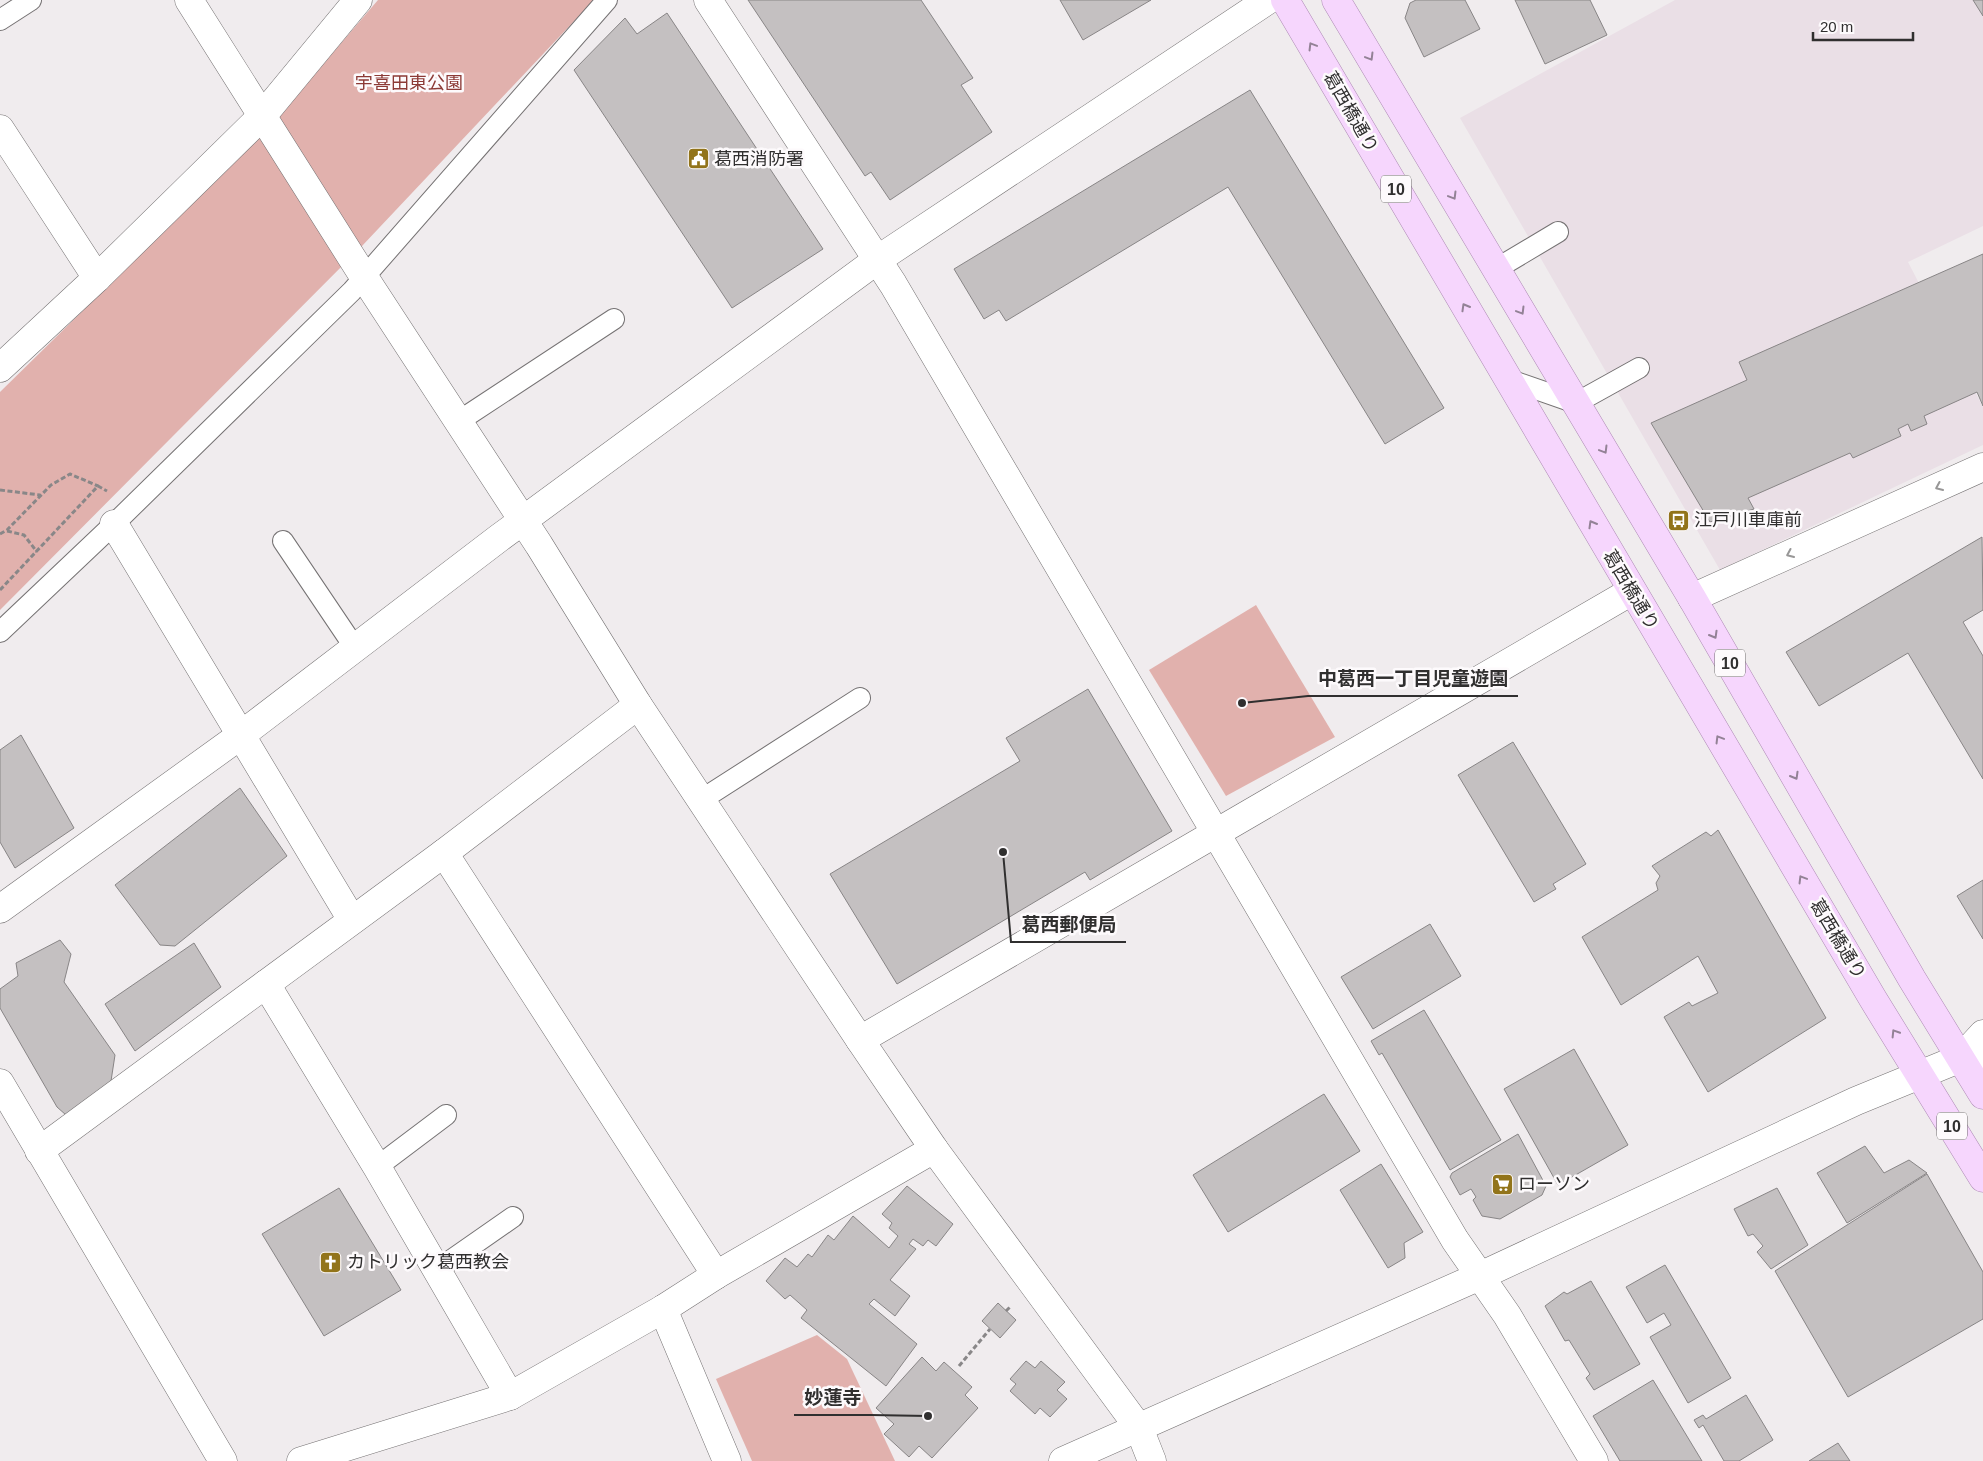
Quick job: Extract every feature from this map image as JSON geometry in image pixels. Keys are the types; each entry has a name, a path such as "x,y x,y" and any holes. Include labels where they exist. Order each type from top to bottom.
{"main road":[{"name":"葛西橋通り","path":"1285,0 1873,999 1983,1178"},
{"name":"10","path":"1336,0 1692,598 1912,979 1972,1058 1983,1095"}],"street":[{"path":"188,0 263,115 364,277 523,521 638,705 860,1040 934,1148 1139,1428 1152,1461"},
{"path":"0,368 96,278 263,115 358,0"},
{"path":"708,0 877,260 1455,1240 1507,1315 1594,1461"},
{"path":"0,909 241,735 523,521 877,260 1268,0"},
{"path":"0,129 96,278"},
{"path":"1692,598 1983,467"},
{"path":"123,515 241,735 352,920"},
{"path":"860,1040 1632,591"},
{"path":"39,1151 444,853 638,705"},
{"path":"444,853 716,1275"},
{"path":"266,984 377,1167 510,1396"},
{"path":"1063,1461 1480,1276 1856,1101 1920,1075 1972,1058 1983,1034"},
{"path":"0,1083 223,1461"},
{"path":"301,1461 510,1396 663,1309 716,1275 934,1148"},
{"path":"663,1309 727,1461"}],"lane":[{"path":"0,20 31,0"},
{"path":"0,632 123,515 364,277 607,0"},
{"path":"1496,269 1558,232"},
{"path":"459,421 614,319"},
{"path":"1507,379 1576,403 1639,368"},
{"path":"283,541 355,648"},
{"path":"701,800 860,698"},
{"path":"377,1167 446,1115"},
{"path":"437,1270 512,1217"}],"path":[{"path":"0,534 7,530 51,485 70,474 98,486 123,515"},
{"path":"0,590 98,486"},
{"path":"0,490 41,496"},
{"path":"7,530 24,535 37,552"},
{"path":"959,1366 990,1329"}],"shaded area":[{"path":"1675,0 1983,0 1983,226 1908,262 1983,407 1983,445 1720,570 1460,118"}],"green space":[{"name":"宇喜田東公園","path":"378,0 594,0 362,246 0,610 0,392 264,133"},
{"path":"1256,605 1335,737 1226,796 1149,670"},
{"path":"817,1335 847,1359 895,1461 752,1461 716,1379"}],"building":[{"path":"748,0 921,0 973,78 961,85 992,132 890,200 871,172 865,176"},
{"path":"1060,0 1151,0 1083,40"},
{"path":"1416,0 1465,0 1480,29 1424,57 1405,18 1410,3"},
{"path":"1515,0 1590,0 1607,35 1545,64"},
{"path":"1973,0 1983,0 1983,16"},
{"name":"葛西消防署","path":"667,13 823,249 732,308 574,70 625,18 637,34"},
{"path":"1250,90 1444,408 1385,444 1228,187 1006,321 999,310 984,319 954,269"},
{"path":"1983,254 1983,406 1977,392 1924,416 1927,424 1911,431 1908,424 1898,429 1901,436 1853,458 1850,453 1748,498 1754,509 1710,522 1651,423 1747,380 1739,362"},
{"path":"1982,537 1983,610 1963,622 1983,656 1983,779 1908,653 1819,706 1786,652"},
{"path":"1088,689 1172,831 1090,880 1085,872 897,984 830,874 1020,761 1006,738"},
{"path":"21,735 74,828 15,868 0,842 0,750"},
{"path":"1513,742 1586,864 1553,884 1556,889 1534,902 1458,775"},
{"path":"240,788 287,856 175,946 160,945 115,885"},
{"path":"1718,830 1826,1018 1708,1092 1664,1017 1689,1002 1692,1006 1718,993 1698,956 1621,1005 1582,937 1658,890 1656,883 1660,876 1652,866 1706,832 1711,836"},
{"path":"1983,880 1983,939 1957,896"},
{"path":"1430,924 1461,976 1373,1029 1341,977"},
{"path":"60,940 71,954 64,982 115,1055 111,1081 66,1115 57,1107 0,1008 0,989 18,976 16,963"},
{"path":"194,943 221,987 135,1051 105,1004"},
{"path":"1424,1010 1501,1140 1450,1170 1382,1053 1379,1055 1371,1041"},
{"path":"1574,1049 1628,1145 1558,1185 1504,1089"},
{"path":"1324,1094 1360,1151 1228,1232 1193,1175"},
{"path":"1518,1134 1546,1186 1542,1195 1500,1219 1482,1216 1473,1200 1476,1197 1471,1189 1460,1195 1450,1177 1452,1173"},
{"path":"1865,1146 1884,1173 1909,1160 1927,1173 1847,1223 1817,1173"},
{"path":"1381,1164 1423,1232 1404,1243 1405,1258 1388,1268 1340,1190"},
{"path":"1927,1174 1983,1272 1983,1319 1848,1397 1775,1271"},
{"path":"907,1186 953,1224 936,1246 928,1240 923,1246 913,1239 909,1244 916,1249 890,1280 910,1296 895,1316 874,1299 869,1304 917,1344 886,1386 801,1318 807,1310 790,1295 785,1299 766,1281 785,1258 797,1267 808,1254 812,1257 828,1235 834,1240 853,1216 889,1248 898,1236 889,1228 892,1223 882,1214"},
{"name":"カトリック葛西教会","path":"339,1188 401,1290 324,1336 262,1234"},
{"path":"1777,1188 1808,1245 1771,1269 1757,1252 1763,1246 1753,1234 1748,1236 1734,1209"},
{"path":"1665,1265 1731,1378 1688,1403 1650,1337 1671,1325 1664,1313 1647,1323 1626,1287"},
{"path":"1591,1281 1640,1364 1594,1390 1586,1378 1590,1374 1569,1340 1565,1341 1545,1306 1564,1292 1567,1294"},
{"path":"998,1303 1016,1320 1000,1338 982,1321"},
{"path":"922,1357 936,1371 944,1362 972,1387 965,1395 978,1408 932,1458 919,1446 909,1457 884,1434 894,1424 876,1408"},
{"path":"1026,1361 1035,1368 1041,1361 1065,1382 1057,1390 1067,1399 1050,1417 1040,1408 1035,1414 1010,1391 1016,1384 1010,1379"},
{"path":"1653,1380 1702,1461 1620,1461 1593,1416"},
{"path":"1746,1395 1773,1440 1739,1461 1724,1461 1703,1425 1699,1428 1694,1420 1703,1415 1706,1419"},
{"path":"1838,1443 1850,1461 1809,1461"}],"place":[{"name":"葛西消防署","path":"698,159"},
{"name":"江戸川車庫前","path":"1678,520"},
{"name":"中葛西一丁目児童遊園","path":"1242,703"},
{"name":"葛西郵便局","path":"1003,852"},
{"name":"ローソン","path":"1502,1184"},
{"name":"カトリック葛西教会","path":"331,1262"},
{"name":"妙蓮寺","path":"928,1416"}]}
